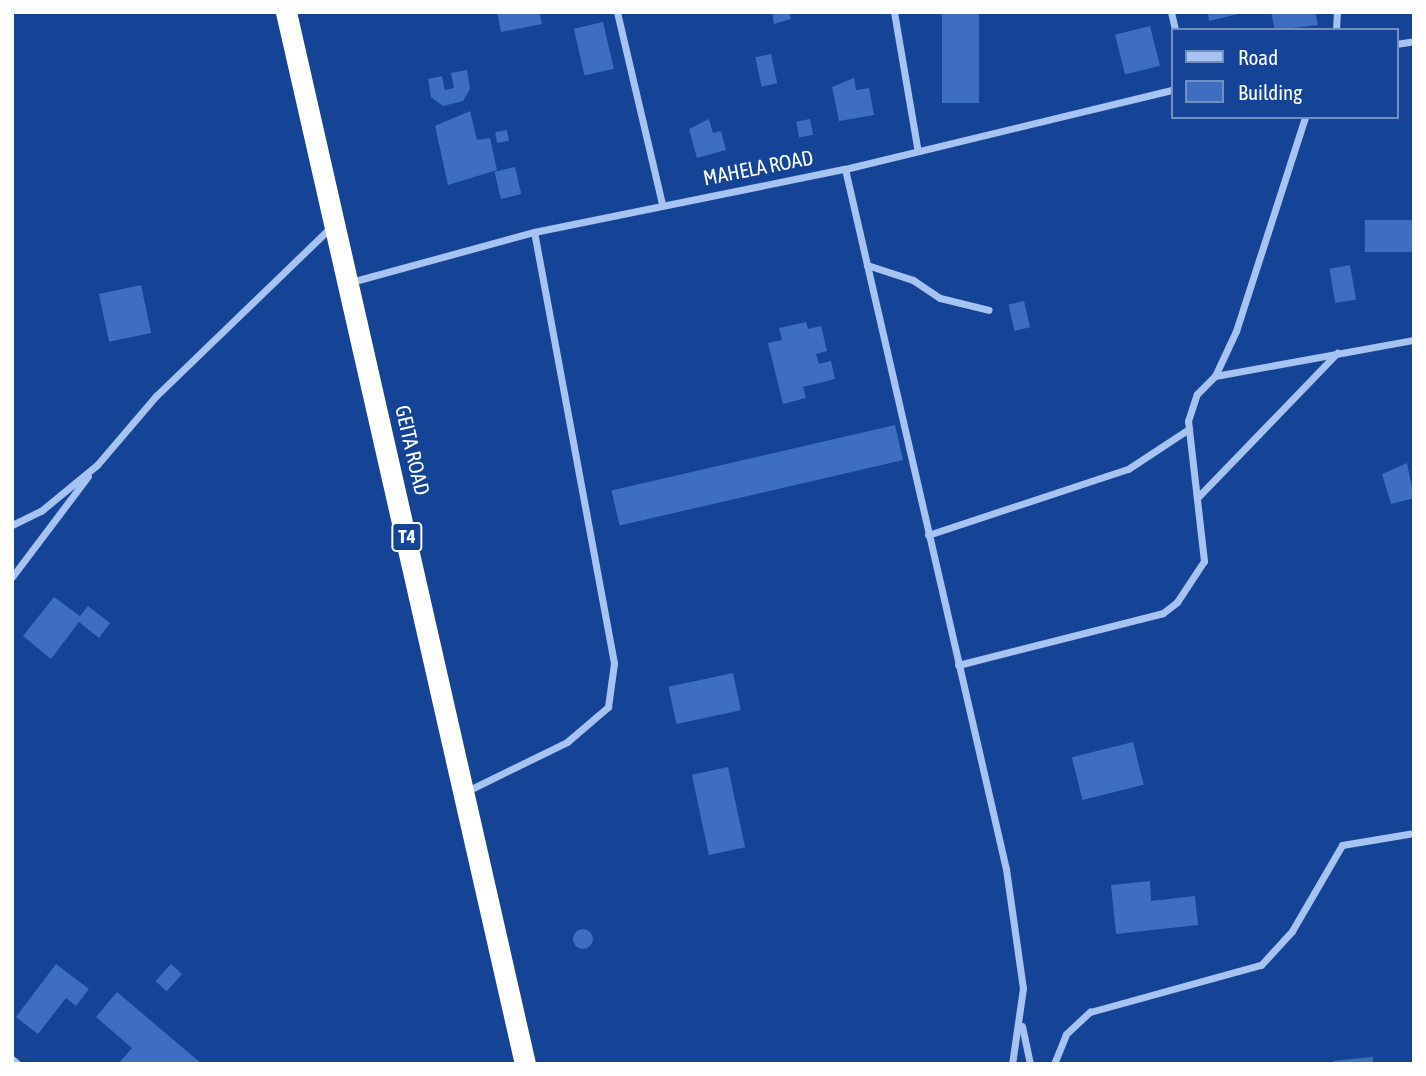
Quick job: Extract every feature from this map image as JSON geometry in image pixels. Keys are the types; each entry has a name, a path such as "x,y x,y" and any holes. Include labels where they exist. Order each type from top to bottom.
{"highway":[{"name":"GEITA ROAD","path":"286,12 350,282 524,1064"}],"street":[{"path":"617,12 662,204"},
{"path":"894,12 917,147"},
{"name":"MAHELA ROAD","path":"350,282 534,232 845,169 917,147 1170,90"},
{"path":"958,664 1163,613 1190,586 1204,561 1189,429 1193,402 1215,376 1247,301 1304,119"},
{"path":"845,169 1006,869 1020,948 1021,1022 1030,1064"},
{"path":"12,577 97,465 156,396 335,223"},
{"path":"464,792 568,742 608,707 614,663 534,232"},
{"path":"867,265 913,281 948,301 989,310"},
{"path":"1215,376 1414,340"},
{"path":"1197,498 1337,353"},
{"path":"928,535 1128,469 1189,429"},
{"path":"12,525 41,511 97,465"},
{"path":"1054,1064 1066,1034 1090,1012 1261,965 1281,946 1342,845 1414,833"},
{"path":"1012,1064 1021,1022"},
{"path":"12,1059 18,1064"}],"building":[{"path":"497,12 539,12 542,24 501,32"},
{"path":"772,12 789,12 791,19 774,24"},
{"path":"942,12 979,12 979,103 942,103"},
{"path":"1208,12 1242,12 1242,13 1209,21"},
{"path":"1271,12 1315,12 1318,25 1292,28 1275,28"},
{"path":"603,22 614,69 585,76 574,29"},
{"path":"1150,26 1160,66 1125,74 1115,35"},
{"path":"771,54 777,83 762,87 755,57"},
{"path":"467,70 470,89 463,101 443,106 431,97 428,79 442,76 445,90 454,88 451,73"},
{"path":"854,78 856,90 869,88 874,115 839,121 832,87"},
{"path":"470,111 477,140 490,138 497,170 448,185 435,126"},
{"path":"709,119 713,133 721,131 726,150 697,158 689,129"},
{"path":"810,119 813,135 799,137 796,122"},
{"path":"507,130 509,141 497,143 495,132"},
{"path":"515,167 521,194 501,199 495,172"},
{"path":"1365,220 1414,220 1414,252 1365,252"},
{"path":"1350,265 1356,299 1335,303 1329,269"},
{"path":"141,285 151,333 109,342 99,294"},
{"path":"1024,301 1030,327 1014,331 1008,305"},
{"path":"806,322 808,329 821,326 827,351 816,354 819,364 831,361 835,379 803,387 806,398 783,404 768,343 782,340 779,328"},
{"path":"895,425 903,460 620,526 611,490"},
{"path":"1407,463 1414,498 1391,504 1382,474"},
{"path":"54,597 80,616 88,606 110,623 99,638 79,622 51,659 23,636"},
{"path":"733,673 741,710 676,724 668,687"},
{"path":"1133,742 1144,785 1083,800 1072,757"},
{"path":"728,767 745,847 709,855 692,775"},
{"path":"1150,881 1151,901 1195,896 1198,925 1116,934 1111,885"},
{"path":"583,929 590,932 593,939 590,946 583,949 576,946 573,939 576,932"},
{"path":"56,964 89,989 76,1006 66,998 38,1034 16,1017"},
{"path":"171,964 182,974 167,991 156,981"},
{"path":"117,992 202,1064 118,1064 132,1048 96,1017"},
{"path":"1373,1057 1373,1064 1333,1064 1333,1061"}]}
